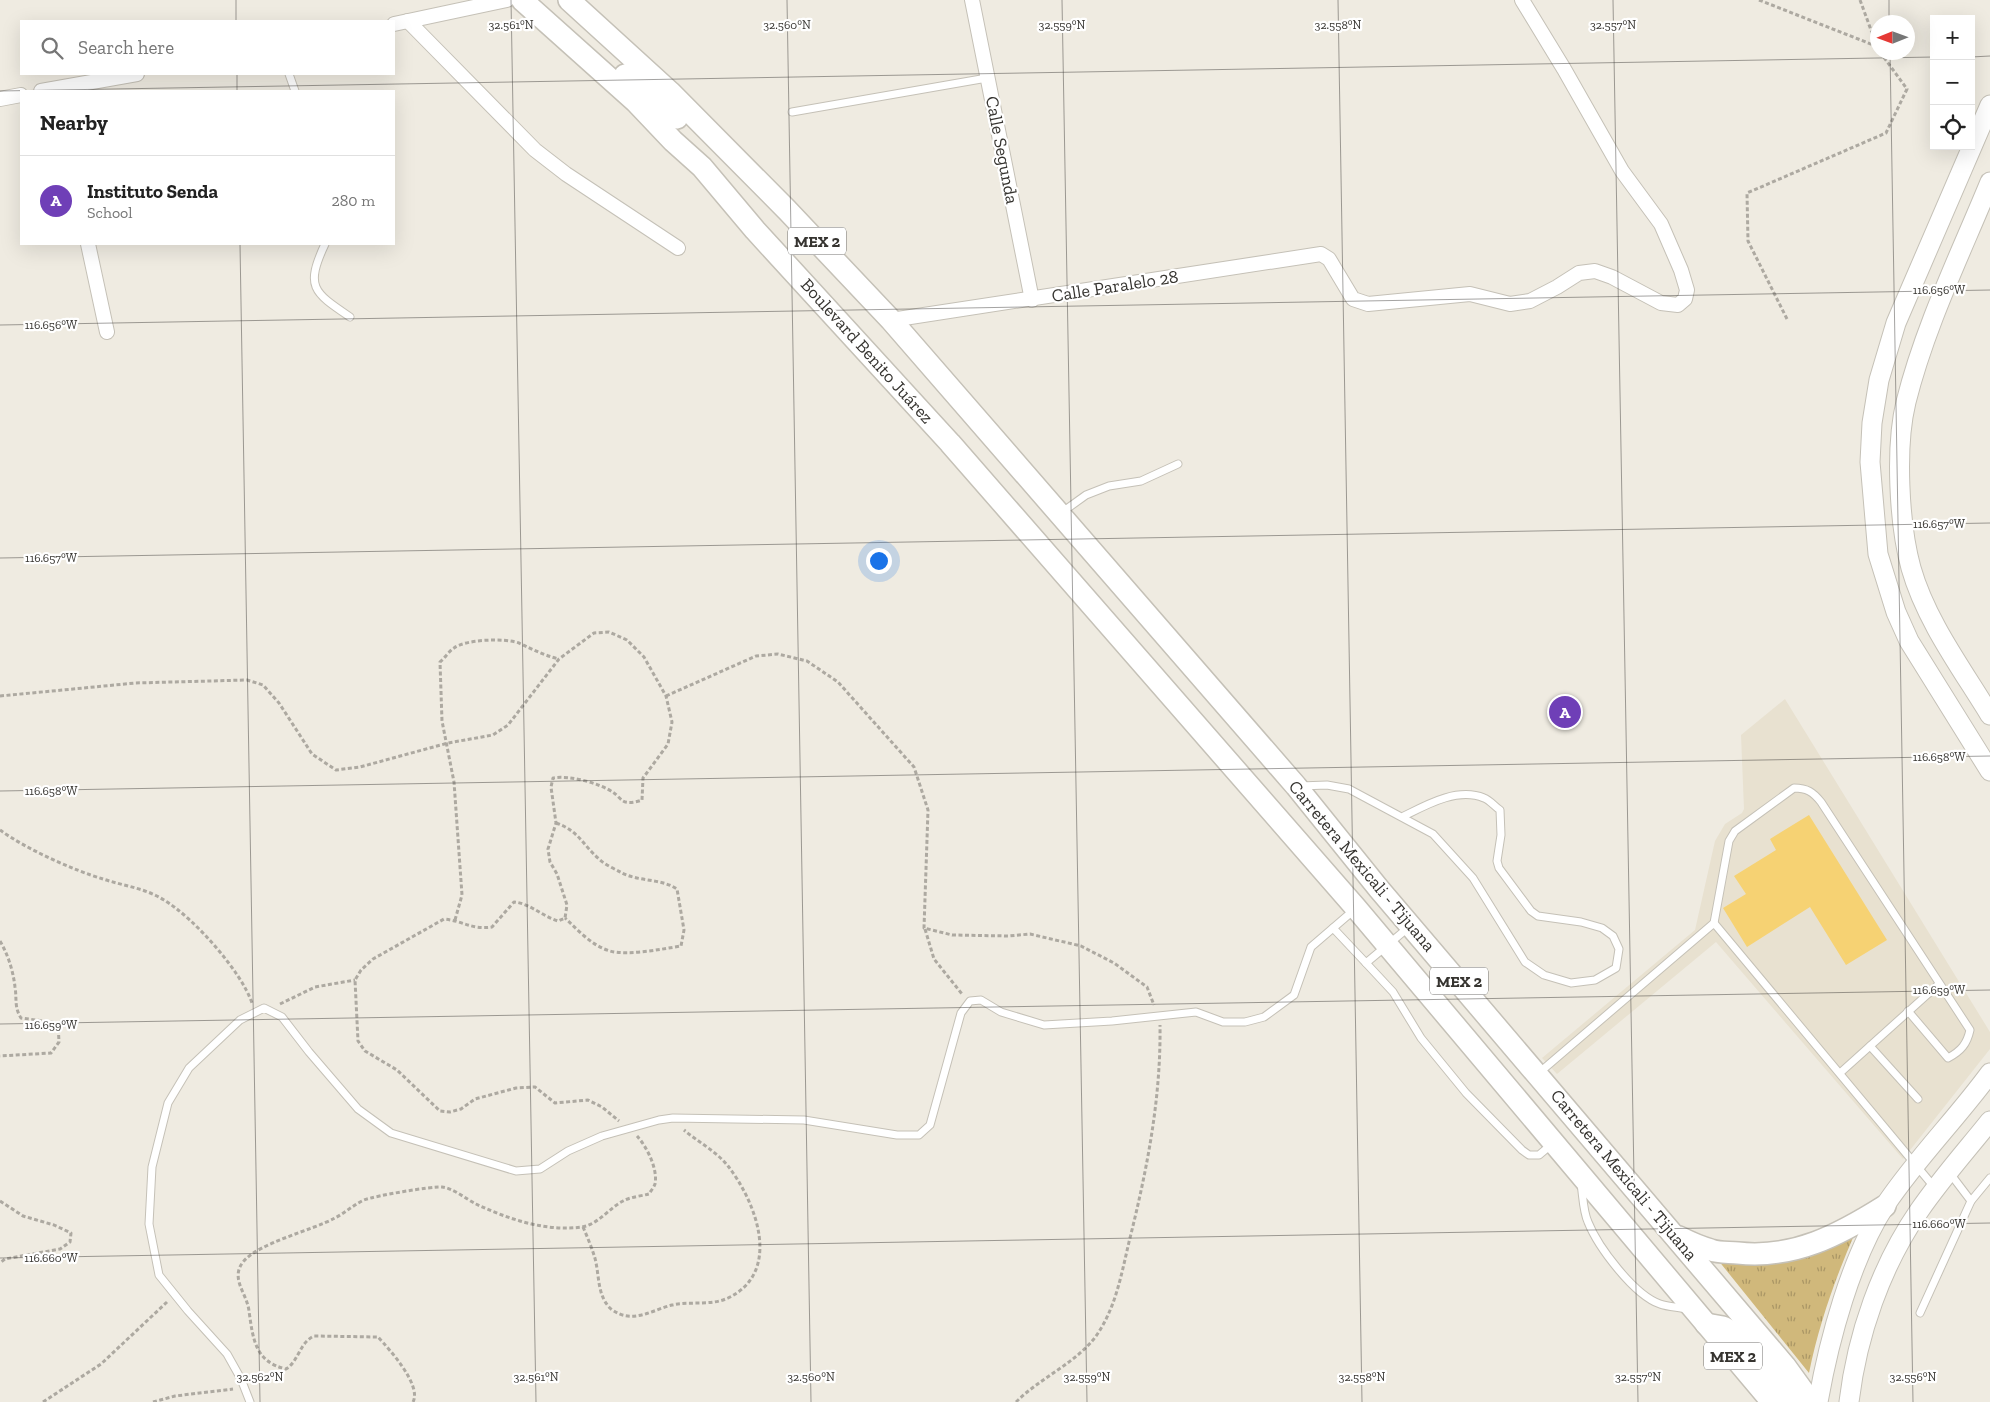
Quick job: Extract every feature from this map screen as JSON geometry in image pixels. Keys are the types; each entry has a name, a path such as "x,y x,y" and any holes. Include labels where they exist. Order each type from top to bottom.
{"main road":[{"name":"Boulevard Benito Juárez","path":"522,0 702,167 756,230 950,443 1074,585"},
{"name":"Boulevard Benito Juárez","path":"569,0 670,92 787,210 891,320 1002,446 1102,564"},
{"path":"592,63 620,72 634,81 702,141 715,138"},
{"path":"1990,104 1896,323 1879,380 1872,423 1870,462 1878,554 1896,612 1909,641 1990,771"},
{"path":"1990,182 1949,275 1929,328 1906,404 1900,470 1902,508 1911,568 1938,628 1990,715"},
{"name":"Carretera Mexicali - Tijuana","path":"1102,564 1296,786 1379,889 1676,1236 1812,1401"},
{"name":"Carretera Mexicali - Tijuana","path":"1074,585 1356,908 1578,1169 1772,1402"},
{"path":"1700,1317 1738,1335 1787,1394 1795,1399 1812,1401 1854,1272 1885,1206 1917,1163 1990,1073"},
{"path":"1849,1402 1866,1323 1894,1253 1936,1188 1990,1121"},
{"path":"1676,1236 1712,1250 1761,1255 1786,1252 1803,1248 1839,1233 1885,1206"}],"street":[{"path":"395,24 507,0"},
{"name":"Calle Segunda","path":"972,0 1032,300"},
{"name":"Calle Paralelo 28","path":"891,320 1032,300 1321,254 1329,259 1354,300 1368,304 1470,294 1510,304 1530,301 1580,273 1595,271 1612,277 1661,303 1678,306 1685,299 1687,290 1681,270 1661,224 1622,171 1522,0"},
{"path":"408,21 534,150 566,174 678,248"},
{"path":"50,90 132,75"},
{"path":"0,99 20,95"},
{"path":"88,245 106,332"}],"lane":[{"path":"289,75 294,90"},
{"path":"792,112 987,78"},
{"path":"325,245 313,275 316,289 326,300 350,316"},
{"path":"1059,515 1086,494 1109,486 1142,481 1178,464"},
{"path":"1296,786 1327,785 1349,789 1433,834 1473,878 1524,962 1544,975 1571,983 1595,980 1616,968 1618,949 1613,936 1602,928 1581,922 1538,916 1531,911 1499,868 1497,861 1501,835 1500,810 1485,798 1461,794 1433,802 1402,817"},
{"path":"1538,1074 1714,923 1729,841 1735,831 1794,788 1804,788 1813,793 1821,802 1970,1030 1967,1042 1959,1053 1948,1058 1908,1011"},
{"path":"250,1402 227,1354 174,1295 159,1275 149,1224 152,1167 168,1103 189,1068 240,1020 264,1008 282,1017 358,1109 391,1133 516,1171 540,1170 568,1151 602,1136 674,1118 804,1120 897,1135 919,1135 930,1125 961,1013 970,1002 981,1000 1001,1012 1044,1025 1160,1017 1196,1012 1222,1022 1245,1022 1264,1017 1294,995 1311,948 1356,908"},
{"path":"1714,923 1936,1188"},
{"path":"1366,963 1386,944 1411,925"},
{"path":"1333,928 1392,992 1422,1038 1466,1093 1522,1150 1529,1155 1539,1155 1555,1142"},
{"path":"1840,1073 1939,984"},
{"path":"1870,1046 1918,1100"},
{"path":"1578,1169 1587,1221 1606,1254 1646,1296 1660,1304 1700,1317"},
{"path":"1949,1171 1971,1200"},
{"path":"1920,1313 1971,1200 1990,1178"}],"path":[{"path":"1758,0 1870,45"},
{"path":"1860,0 1870,29"},
{"path":"1787,319 1748,241 1747,192 1886,133 1907,89 1886,60"},
{"path":"0,696 135,683 247,680 263,685 279,703 312,754 336,770 360,767 448,743 494,735 508,725 559,659 594,633 609,632 627,640 644,657 666,696 672,722 668,744 643,778 642,800 624,802 613,792 601,786 562,777 553,778 551,787 555,800 556,822 548,849 567,905 565,918"},
{"path":"455,920 462,895 454,782 448,743 442,721 440,662 454,647 474,642 499,640 518,643 538,653 559,659"},
{"path":"666,696 756,656 778,654 806,661 838,682 914,767 928,810 924,928 934,959 954,986 970,1002"},
{"path":"556,822 571,828 600,860 624,874 642,880 666,882 677,889 684,930 681,946 631,952 610,951 590,941 565,918"},
{"path":"0,830 69,867 104,880 130,885 164,900 212,943 238,975 256,1012"},
{"path":"413,1402 415,1398 413,1384 378,1337 314,1336 300,1350 294,1364 286,1369 277,1367 262,1358 254,1341 248,1304 238,1282 238,1272 244,1261 261,1249 338,1217 366,1200 432,1186 445,1187 488,1210 527,1224 583,1227 602,1217 624,1200 649,1194 655,1184 653,1166 644,1144 602,1107 588,1100 555,1103 535,1087 516,1088 475,1099 461,1109 450,1112 440,1111 397,1070 365,1051 358,1041 355,980 361,970 373,959 444,919 455,920 477,929 492,927 514,902 525,903 540,915 558,921 565,918"},
{"path":"924,928 952,935 1009,936 1030,934 1081,946 1114,963 1147,987 1160,1017 1160,1060 1152,1138 1141,1196 1110,1314 1092,1341 1016,1402"},
{"path":"0,941 9,957 15,987 16,1010 21,1018 58,1023 59,1042 50,1052 0,1056"},
{"path":"270,1011 290,998 315,987 355,980"},
{"path":"583,1227 595,1257 598,1284 604,1300 611,1308 622,1315 641,1316 665,1307 684,1303 720,1302 743,1287 757,1268 761,1247 756,1218 746,1192 727,1165 685,1131 674,1118"},
{"path":"0,1201 22,1216 54,1225 71,1233 70,1242 60,1249 5,1259 0,1263"},
{"path":"43,1402 101,1364 174,1295"},
{"path":"153,1402 175,1396 244,1387"}],"shaded area":[{"path":"1785,699 1990,1032 1990,1049 1903,1159 1716,942 1557,1074 1542,1058 1695,930 1715,841 1725,824 1742,813 1744,809 1741,735"}],"green space":[{"path":"1855,1233 1828,1302 1809,1373 1718,1260 1764,1263 1792,1261 1816,1253"}],"building":[{"path":"1809,815 1887,940 1846,965 1810,907 1747,947 1723,908 1746,894 1734,876 1776,850 1770,839"}],"place":[{"name":"Instituto Senda","path":"1565,712"}]}
